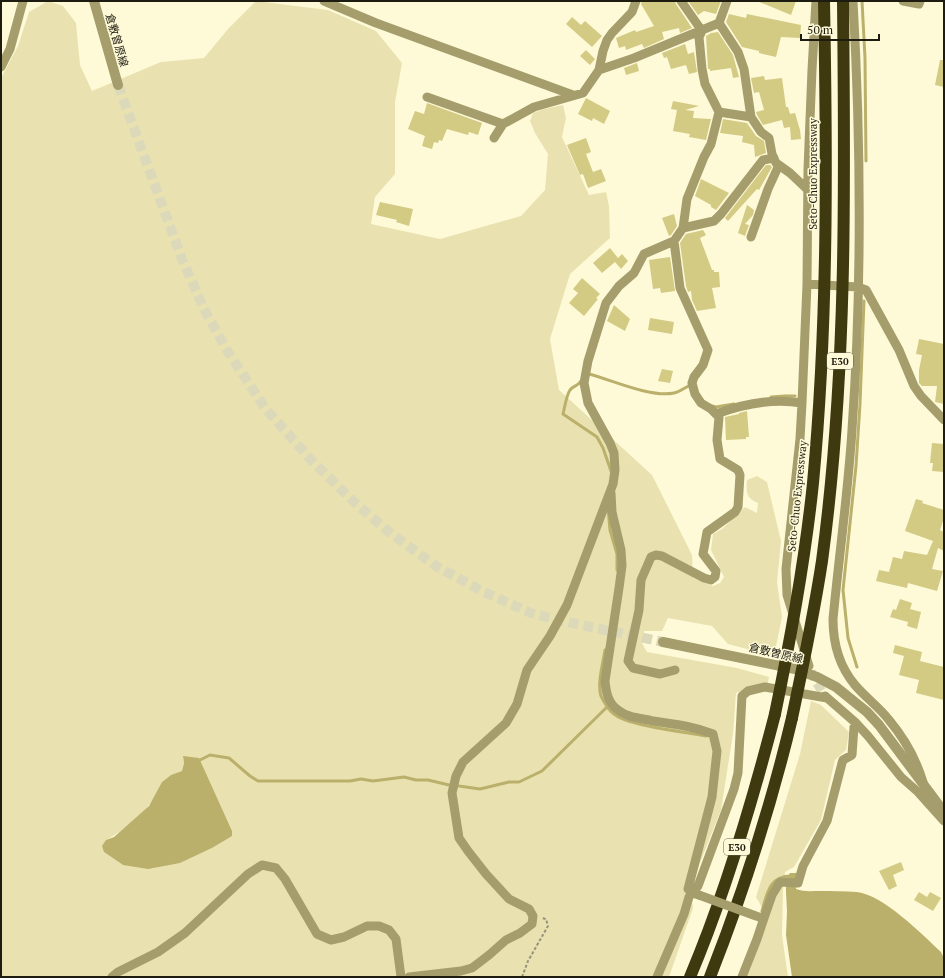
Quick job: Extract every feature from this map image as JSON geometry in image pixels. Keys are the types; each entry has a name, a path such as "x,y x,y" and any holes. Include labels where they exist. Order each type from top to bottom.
{"highway":[{"name":"Seto-Chuo Expressway","path":"690,977 706,939 731,868 753,795 775,714 792,634 804,558 813,484 822,375 826,195 824,1"},
{"name":"E30","path":"710,977 748,873 770,800 792,718 809,636 822,562 839,375 843,292 843,1"}],"street":[{"path":"1,67 10,49 23,1"},
{"name":"倉敷曽原線","path":"94,1 118,85"},
{"path":"324,1 376,23 573,95"},
{"path":"494,138 503,124 534,107 583,93 599,70 607,40 632,12 636,1"},
{"path":"681,1 702,31"},
{"path":"599,70 634,58 719,24 727,1"},
{"path":"809,666 788,595 786,569 800,439 802,403 807,284 811,78 816,1"},
{"path":"853,1 859,170 857,330 852,430 832,619 833,631 838,656 843,668 855,686 875,703 890,720 917,762 923,782"},
{"path":"903,1 919,4 920,1"},
{"path":"719,24 738,52 744,69 751,117 761,132 769,138 772,154 776,162 808,190"},
{"path":"409,977 461,971 472,968 506,940 520,933 532,924 533,916 529,909 510,899 486,874 459,838 452,793 456,776 463,762 506,723 517,704 527,670 550,636 567,605 611,490 616,470 614,453 588,403 584,383 588,362 606,303 618,286 634,273 644,254 674,241 682,228 687,199 704,156 711,144 719,112 705,84 699,37 702,31"},
{"path":"427,97 503,124"},
{"path":"719,112 751,117"},
{"path":"682,228 714,221 763,160 776,162"},
{"path":"751,237 776,162"},
{"path":"674,241 680,288 708,350 704,366 694,377 692,382 695,394 701,403 719,417 717,440 720,458 738,470 740,475 738,507 735,512 707,532 703,554 716,571 716,577 711,580 704,578 662,556 656,555 651,557 640,580 639,610 628,661 633,668 660,674 675,670"},
{"path":"807,284 858,287 866,290 899,350 914,386 921,396 944,420"},
{"path":"716,414 736,407 757,403 776,401 802,403"},
{"path":"611,490 612,512 621,550 622,566 620,588 605,681 606,694 610,703 628,716 700,729 713,734 716,751 709,810 688,889 696,894 760,917"},
{"name":"倉敷曽原線","path":"663,642 795,669 817,677 836,687 867,712 879,725 944,812"},
{"path":"696,894 734,789 738,773 742,696 748,691 765,687 826,697 857,724 901,777 918,792 944,821"},
{"path":"742,977 757,939 760,917 780,882 798,883 803,866 827,821 843,760 852,755 854,727 857,724"},
{"path":"112,977 118,972 158,952 185,932 248,874 262,865 276,868 285,879 317,934 331,940 344,937 367,926 379,926 389,930 396,939 401,977"},
{"path":"657,977 682,920 689,897 696,894"}],"path":[{"path":"522,977 528,960 548,926 546,919 533,916"}],"shaded area":[{"path":"48,1 63,6 76,23 80,65 92,91 161,62 204,58 228,29 256,1 328,10 376,31 402,63 395,102 395,174 375,197 371,224 440,239 521,216 545,190 548,154 535,133 530,121 533,113 563,105 566,118 562,137 589,195 606,192 609,206 610,238 570,274 550,339 559,390 652,475 692,555 693,578 713,586 720,583 724,577 711,550 713,534 722,529 745,507 757,513 758,503 749,497 747,480 757,476 767,482 781,541 777,582 782,617 774,656 728,644 712,626 668,618 662,631 644,631 642,643 647,652 737,668 769,677 768,683 763,683 736,693 733,734 721,810 690,888 693,908 669,977 1,977 1,78 18,46 29,12","holes":["183,757 231,836 212,848 180,863 123,865 104,852 106,840 122,830 141,814 154,799 161,785 168,778 182,771 184,763"]},
{"path":"811,701 821,705 849,732 846,750 835,760 821,820 794,867 785,872 782,935 788,977 745,977 767,916 756,897 800,754"},
{"path":"183,756 199,758 232,831 232,836 212,848 180,863 148,869 123,865 104,852 102,846 106,840 114,837 149,806 162,782 171,775 182,771 184,763"},
{"path":"790,873 798,873 796,889 802,891 857,892 878,900 902,916 941,952 944,958 944,977 792,977 786,935 786,879"}],"building":[{"path":"642,1 675,1 692,28 680,33 679,28 662,32 664,39 644,48 642,44 626,50 625,46 619,48 616,38 635,30 636,32 654,26 641,4"},
{"path":"688,1 721,1 716,14 704,11 698,15"},
{"path":"757,1 796,1 791,15"},
{"path":"729,14 746,18 747,14 801,25 800,38 781,37 776,57 759,53 759,51 742,47 726,22"},
{"path":"572,17 581,25 585,21 602,36 592,47 566,24"},
{"path":"718,32 733,55 739,77 733,78 731,68 710,71 710,69 708,69 706,36 711,33"},
{"path":"685,44 688,54 694,52 697,72 689,74 686,65 671,69 667,57 664,58 662,53"},
{"path":"586,50 595,59 590,65 580,56"},
{"path":"940,60 944,60 944,87 935,85"},
{"path":"637,63 639,71 626,75 624,68"},
{"path":"764,76 765,80 782,78 786,107 788,107 790,114 795,113 801,139 791,140 790,127 784,128 782,120 763,125 757,115 756,112 764,110 759,92 754,93 751,78"},
{"path":"586,98 610,111 604,124 593,118 592,121 578,114"},
{"path":"673,101 699,106 685,110 694,111 693,118 711,119 706,140 689,137 690,134 673,131 677,110 671,109"},
{"path":"427,103 482,123 478,135 469,132 468,135 447,129 442,141 439,140 438,143 434,142 432,149 422,146 425,136 408,129 415,111 424,114"},
{"path":"723,119 747,123 756,136 764,141 766,153 755,157 754,145 742,142 743,136 720,133"},
{"path":"586,138 591,152 586,154 593,172 601,169 606,181 588,188 583,174 580,175 567,145"},
{"path":"766,165 770,165 772,167 759,190 757,189 728,221 725,218"},
{"path":"701,179 729,193 716,210 711,207 711,205 695,196"},
{"path":"380,202 413,209 409,226 396,222 397,220 376,215"},
{"path":"747,205 754,210 753,215 745,224 749,225 745,236 738,233"},
{"path":"674,214 677,226 669,236 662,218"},
{"path":"703,230 706,235 700,238 712,270 714,270 714,272 719,272 720,287 712,288 716,308 697,311 692,300 691,291 688,292 686,286 680,243 686,234"},
{"path":"610,248 618,258 622,254 628,261 621,269 615,262 602,273 593,263"},
{"path":"670,257 675,291 661,293 660,288 653,289 649,260"},
{"path":"582,278 600,294 596,298 598,299 584,316 569,303 578,293 573,289"},
{"path":"614,305 630,319 625,331 607,321"},
{"path":"650,318 674,322 672,334 648,330"},
{"path":"919,339 944,344 944,404 935,402 937,386 922,386 919,383 919,370 922,355 916,354"},
{"path":"662,369 673,371 670,383 658,381"},
{"path":"747,411 749,437 746,437 746,439 726,440 725,417"},
{"path":"932,443 944,444 944,472 932,471 933,463 930,463"},
{"path":"916,499 923,501 922,503 944,510 944,518 940,530 944,532 944,551 938,548 932,569 943,571 937,591 908,583 907,588 876,581 879,570 889,572 893,557 902,559 904,551 927,555 933,541 905,531"},
{"path":"900,599 912,603 910,609 921,612 917,629 907,626 908,622 890,617 893,609 896,610"},
{"path":"895,645 922,652 920,661 944,667 944,700 916,693 919,680 899,675 904,656 893,653"},
{"path":"901,862 904,870 893,875 897,886 889,890 879,871"},
{"path":"919,892 927,897 930,892 941,898 933,911 914,900"}],"waterway":[{"path":"862,1 865,58 866,161"},
{"path":"857,667 848,638 843,590 856,466 864,301"},
{"path":"589,374 632,388 654,393 674,393 691,385"},
{"path":"581,381 569,392 563,414 597,437 603,448 611,471"},
{"path":"771,397 795,396"},
{"path":"712,406 716,407 734,404"},
{"path":"608,508 610,530 617,554 617,570"},
{"path":"605,650 600,680 600,691 601,696 612,712 621,718 632,722 706,736"},
{"path":"459,786 480,789 509,782 519,782 542,771 607,707"},
{"path":"196,762 210,755 229,758 258,781 350,781 361,779 373,781 404,777 416,780 428,780 449,785"},
{"path":"762,911 768,892 773,883 778,879 791,876"}],"tunnel":[{"path":"118,85 182,259 204,309 228,352 265,408 311,460 353,501 389,532 436,566 484,592 531,613 663,642"},
{"path":"811,671 825,696"}]}
